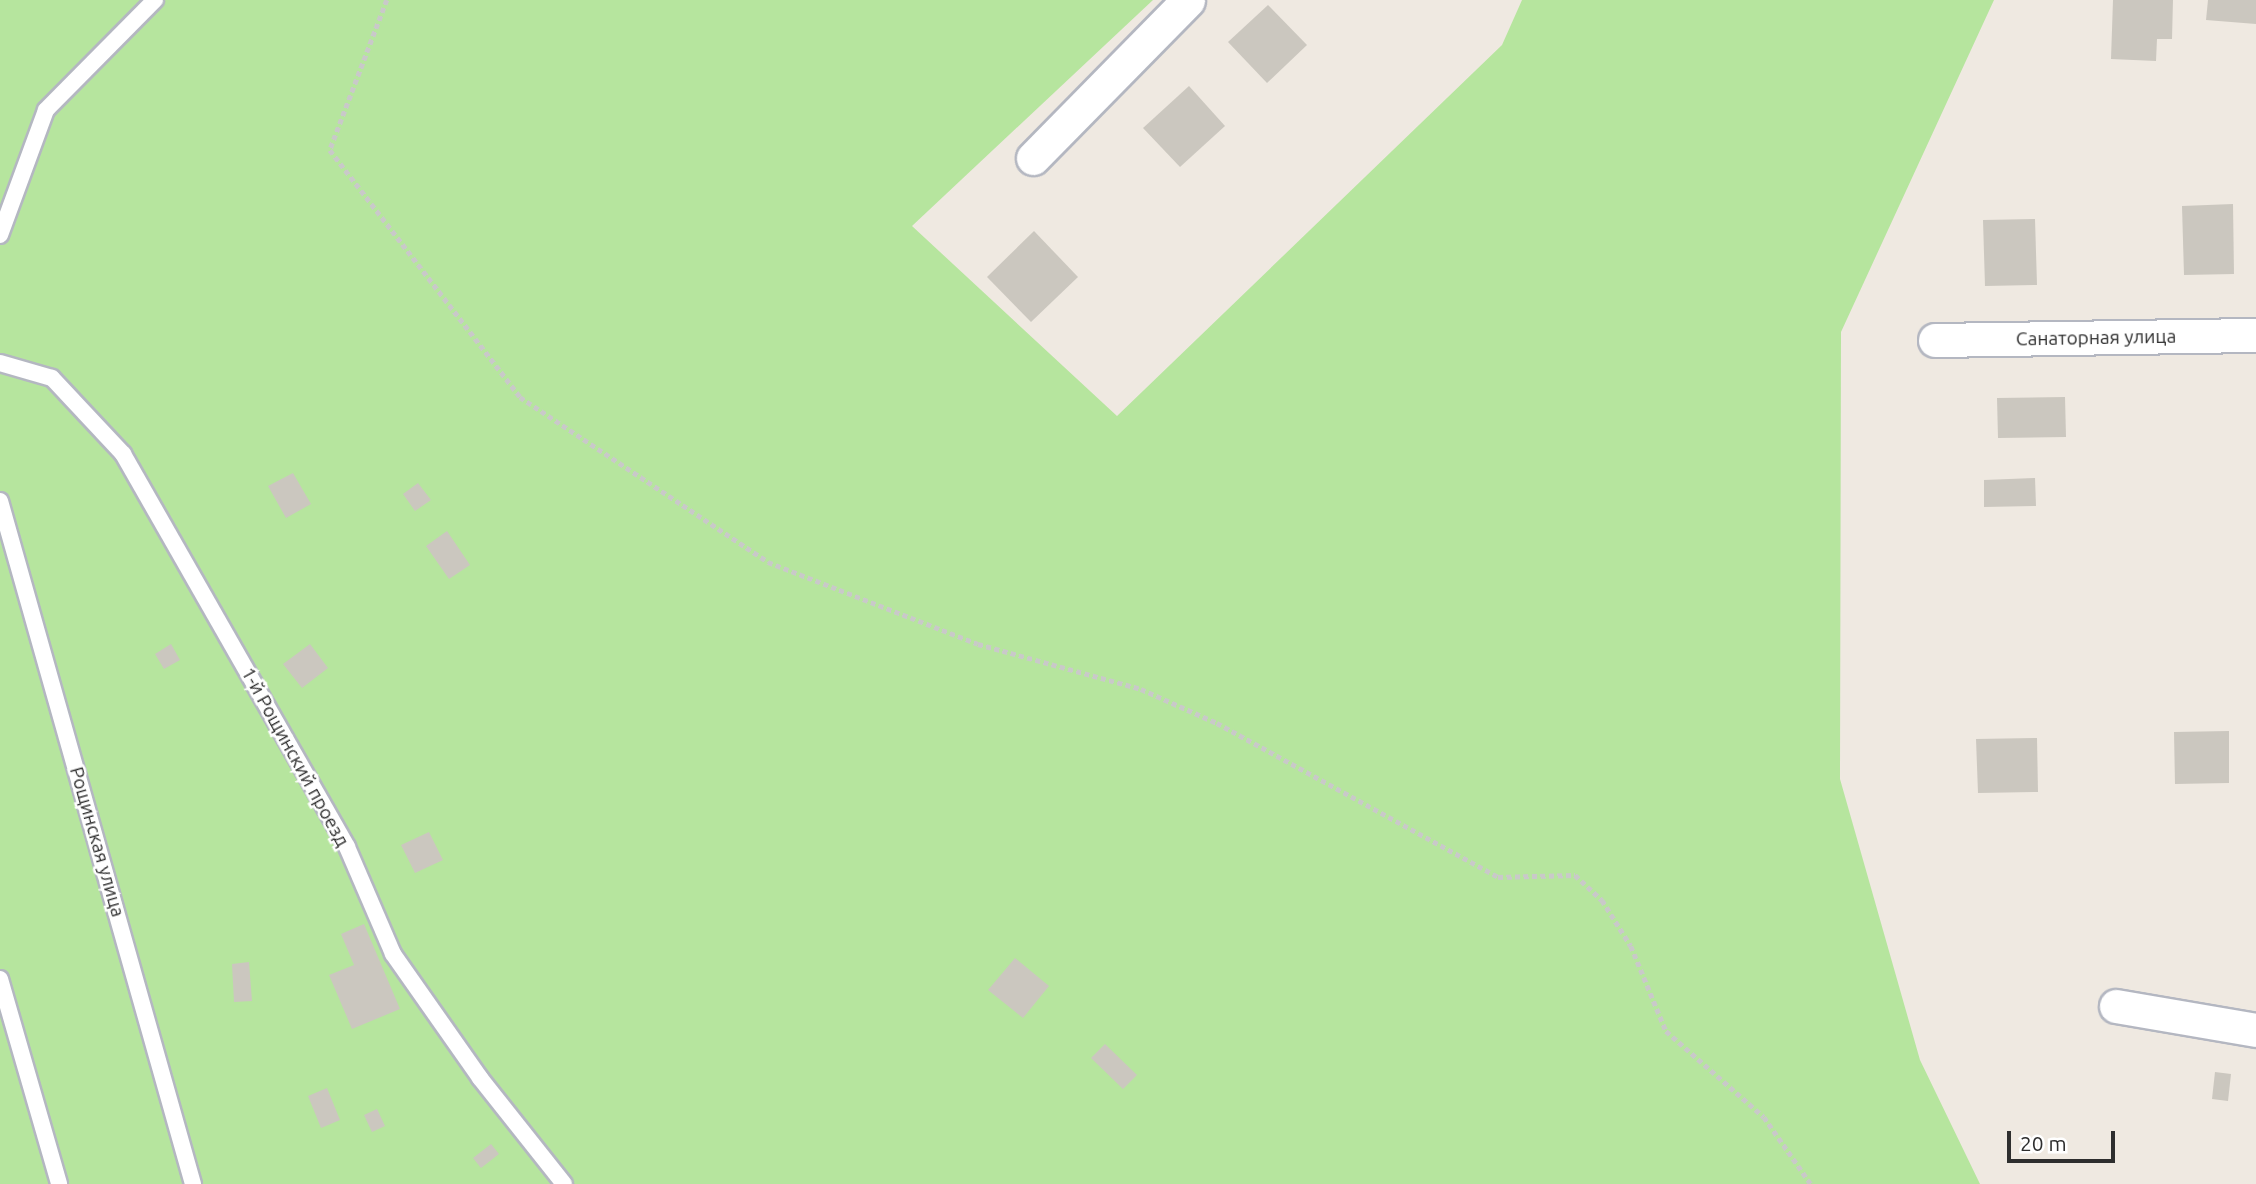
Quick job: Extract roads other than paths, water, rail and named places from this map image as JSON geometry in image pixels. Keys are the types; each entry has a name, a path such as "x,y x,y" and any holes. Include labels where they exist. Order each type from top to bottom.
{"street":[{"path":"1033,158 1188,0"},
{"name":"Санаторная улица","path":"1935,341 2256,335"},
{"path":"2116,1006 2256,1030"}],"lane":[{"path":"0,235 46,110 155,0"},
{"name":"1-й Рощинский проезд","path":"0,363 52,379 124,454 347,847 393,954 480,1077 564,1184"},
{"name":"Рощинская улица","path":"0,501 193,1184"},
{"path":"0,547 9,532"},
{"path":"0,979 59,1184"}]}
